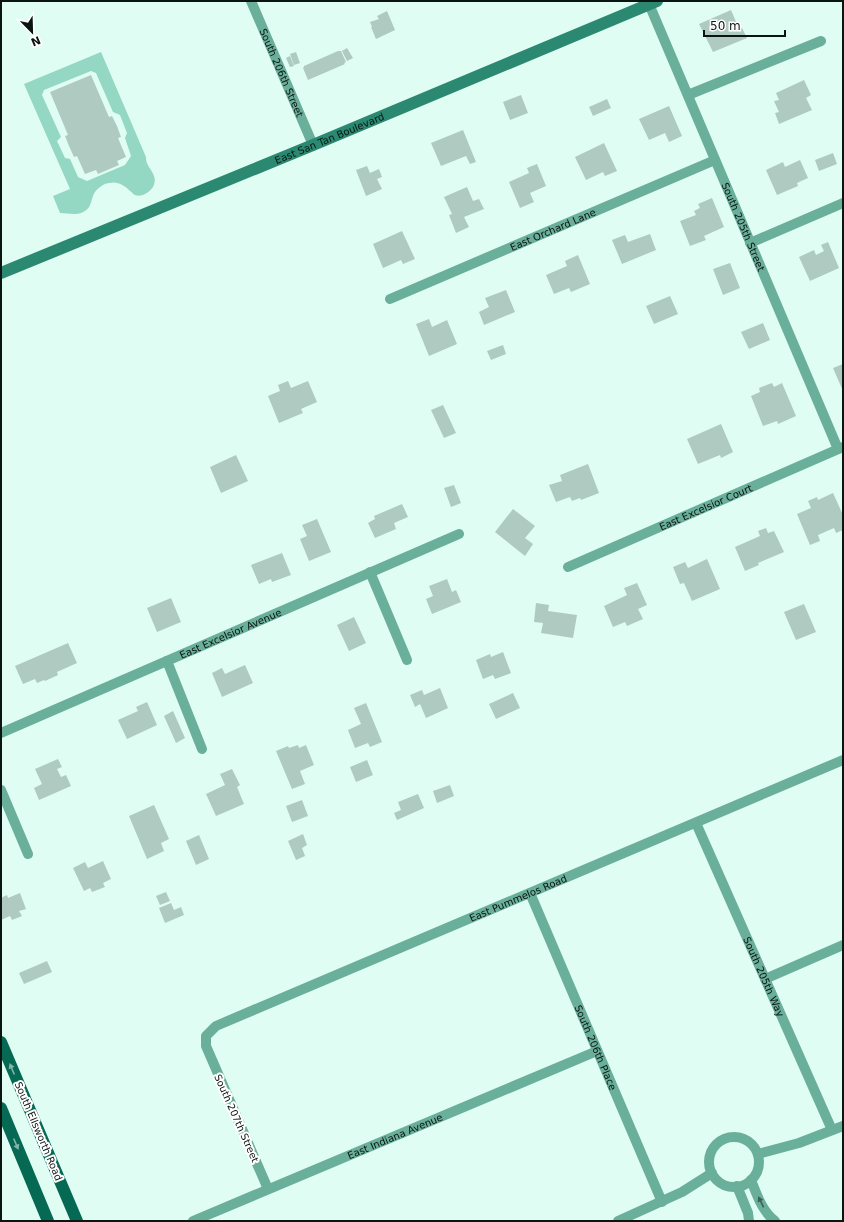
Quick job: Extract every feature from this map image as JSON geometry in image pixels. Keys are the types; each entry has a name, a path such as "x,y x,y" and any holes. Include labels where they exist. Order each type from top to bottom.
{"main road":[{"name":"South Ellsworth Road","path":"1,1042 77,1221"},
{"path":"1,1108 48,1221"}],"street":[{"name":"South 206th Street","path":"251,1 313,145"},
{"name":"East San Tan Boulevard","path":"1,273 653,3"},
{"name":"South 205th Street","path":"653,3 688,95 750,243 841,448"},
{"path":"688,95 821,42"},
{"name":"East Orchard Lane","path":"390,299 715,160"},
{"path":"750,243 843,203"},
{"name":"East Excelsior Court","path":"568,567 841,448"},
{"name":"East Excelsior Avenue","path":"1,733 459,534"},
{"path":"370,572 407,660"},
{"path":"167,661 202,749"},
{"name":"East Pummelos Road","path":"206,1046 206,1036 216,1026 843,760"},
{"path":"1,790 28,854"},
{"name":"South 205th Way","path":"696,823 832,1130"},
{"name":"South 206th Place","path":"530,893 662,1202"},
{"path":"765,979 843,945"},
{"name":"South 207th Street","path":"206,1046 268,1190"},
{"name":"East Indiana Avenue","path":"193,1221 597,1051"},
{"path":"758,1154 799,1143 843,1126"},
{"path":"733,1137 745,1139 754,1147 758,1154 758,1168 755,1175 746,1183 737,1186 729,1186 716,1179 712,1173 710,1157 712,1149 725,1139 733,1137"},
{"path":"618,1221 682,1192 712,1173"},
{"path":"750,1180 762,1206 769,1216 775,1221"},
{"path":"737,1186 748,1212 749,1221"}],"green space":[{"path":"101,52 146,157 146,161 154,175 155,182 152,189 148,193 137,196 121,184 106,184 101,186 95,192 87,210 76,214 60,213 53,196 70,189 24,84","holes":["91,71 96,73 113,112 120,115 127,133 125,138 131,156 125,165 87,181 78,177 70,159 65,158 57,141 61,137 42,95 44,90"]}],"building":[{"path":"731,10 739,29 742,28 747,38 713,52 699,24"},
{"path":"387,11 395,30 376,39 370,22 379,19 377,16"},
{"path":"347,48 353,58 347,61 342,51"},
{"path":"341,51 346,62 344,63 345,64 308,80 303,68 304,66"},
{"path":"296,52 300,63 294,65 290,54"},
{"path":"290,56 294,66 290,67 286,58"},
{"path":"91,75 109,117 112,116 117,126 121,137 118,138 126,157 117,161 119,165 98,174 96,170 85,174 77,156 74,157 65,136 68,135 50,92"},
{"path":"804,80 811,95 806,98 812,110 779,124 775,113 779,112 774,101 779,100 776,93"},
{"path":"521,95 528,113 510,120 503,102"},
{"path":"607,99 611,108 593,116 589,107"},
{"path":"669,106 682,136 669,142 665,133 649,140 639,119"},
{"path":"463,130 476,162 470,164 466,156 441,166 431,143"},
{"path":"604,143 617,171 605,176 603,172 586,180 575,157"},
{"path":"833,153 837,164 819,171 815,160"},
{"path":"800,160 808,178 797,183 798,186 777,195 766,170 783,162 785,167"},
{"path":"537,164 546,186 530,193 534,202 520,208 509,182 529,173 527,168"},
{"path":"367,166 370,173 379,169 382,177 377,179 382,189 366,196 356,170"},
{"path":"467,187 473,201 479,199 484,209 464,217 469,227 456,233 449,215 452,214 444,197"},
{"path":"712,198 724,227 704,236 706,240 690,246 680,221 696,215 694,211 700,208 698,204"},
{"path":"402,231 415,259 403,264 401,260 383,268 373,244"},
{"path":"650,234 656,250 622,264 612,240 625,235 628,242"},
{"path":"828,242 839,268 810,281 799,257 814,250 816,255 824,251 821,245"},
{"path":"578,255 590,284 571,292 569,288 554,294 546,275 567,266 565,261"},
{"path":"730,263 740,288 723,295 713,269"},
{"path":"506,290 515,312 484,325 479,312 489,307 485,298"},
{"path":"670,296 678,314 654,324 646,306"},
{"path":"429,319 432,327 447,320 457,344 429,356 416,324"},
{"path":"763,323 770,340 749,349 741,332"},
{"path":"503,345 506,354 491,360 487,351"},
{"path":"843,364 843,391 833,368"},
{"path":"288,381 291,388 308,381 317,402 301,409 303,413 279,423 268,396 280,391 278,385"},
{"path":"772,383 774,387 782,383 796,416 778,424 777,421 763,426 751,396 760,392 759,388"},
{"path":"443,405 456,433 444,438 431,410"},
{"path":"721,424 733,452 721,458 720,455 698,464 687,439"},
{"path":"236,455 248,481 221,493 210,467"},
{"path":"588,464 599,493 581,500 580,498 572,501 570,497 556,502 549,485 562,481 560,475"},
{"path":"454,485 461,503 451,507 444,488"},
{"path":"833,493 843,515 843,530 836,533 834,528 818,535 820,541 810,545 797,514 811,508 808,501 817,497 818,500"},
{"path":"402,504 408,517 394,523 396,529 375,538 368,523 375,519 374,516"},
{"path":"513,509 535,526 525,538 533,544 525,556 495,532"},
{"path":"317,519 331,552 309,561 300,539 307,536 302,525"},
{"path":"766,528 768,533 774,531 784,552 758,563 759,565 745,571 735,547 760,536 758,531"},
{"path":"282,553 291,575 272,582 271,579 259,584 251,565"},
{"path":"707,559 720,589 692,601 684,583 680,584 673,567 685,562 688,568"},
{"path":"447,579 452,592 456,590 461,602 432,614 426,599 433,596 429,586"},
{"path":"637,583 647,605 638,609 643,619 627,626 625,622 613,627 604,606 627,595 624,588"},
{"path":"171,598 181,622 157,632 147,608"},
{"path":"536,603 549,605 548,611 577,615 573,638 541,633 543,623 534,622"},
{"path":"804,604 816,632 796,640 784,612"},
{"path":"354,617 366,643 349,651 337,625"},
{"path":"68,643 77,663 57,672 58,675 45,681 44,680 37,683 35,679 23,684 15,666"},
{"path":"503,652 511,673 495,679 493,675 483,679 476,660 490,654 491,657"},
{"path":"245,665 253,683 222,697 212,673 222,668 225,674"},
{"path":"440,688 448,708 426,718 420,704 415,707 410,695 422,690 424,695"},
{"path":"513,693 520,708 496,719 489,704"},
{"path":"147,702 157,725 127,739 118,720 138,711 136,707"},
{"path":"366,703 382,742 370,747 368,743 355,748 348,730 361,724 354,708"},
{"path":"173,711 185,738 176,743 164,716"},
{"path":"298,745 299,748 306,745 314,765 300,771 305,784 292,789 276,751 288,746 289,748"},
{"path":"58,759 62,767 57,769 61,777 66,775 71,786 39,800 34,788 42,784 35,769"},
{"path":"367,760 373,775 356,782 350,767"},
{"path":"232,769 240,785 237,787 244,804 216,816 206,794 225,785 220,774"},
{"path":"450,785 454,796 437,803 433,791"},
{"path":"418,794 424,808 397,820 394,813 401,810 398,802"},
{"path":"302,800 308,816 292,822 286,806"},
{"path":"154,805 169,839 161,843 164,851 147,859 129,816"},
{"path":"303,834 307,845 302,848 305,856 296,860 288,841"},
{"path":"199,835 209,859 196,865 186,841"},
{"path":"103,861 111,879 103,883 105,887 92,892 90,888 84,891 73,868 85,862 88,868"},
{"path":"166,892 170,901 160,905 156,896"},
{"path":"20,893 26,909 19,911 22,916 12,920 10,916 1,920 1,898 7,895 8,898"},
{"path":"171,903 174,910 181,907 184,915 165,923 159,908"},
{"path":"47,961 52,972 24,984 19,973"}]}
